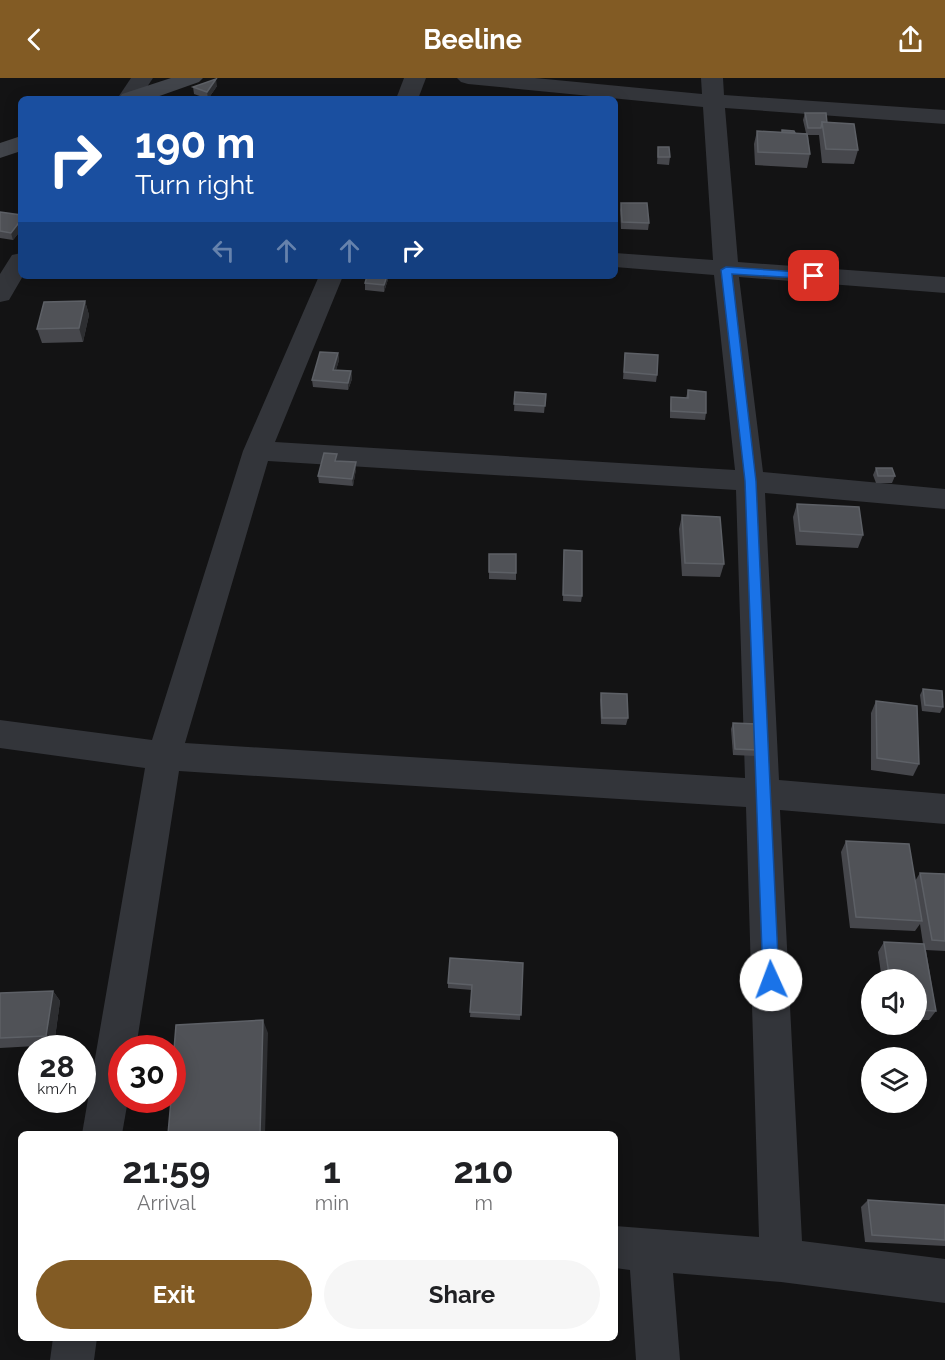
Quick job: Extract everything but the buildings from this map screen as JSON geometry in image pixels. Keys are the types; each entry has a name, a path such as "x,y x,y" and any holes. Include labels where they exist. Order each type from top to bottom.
{"main road":[{"path":"138,96 192,78"},
{"path":"0,151 18,144"}],"street":[{"path":"131,96 142,78"},
{"path":"408,96 416,78"},
{"path":"468,78 712,90 945,117"},
{"path":"712,90 726,270 750,481 765,794 781,1260"},
{"path":"618,260 945,285"},
{"path":"0,294 18,265"},
{"path":"102,1131 164,756 257,451 330,279"},
{"path":"257,451 750,481 945,499"},
{"path":"0,734 164,756 765,794 945,809"},
{"path":"658,1360 632,1248 781,1260 945,1281"},
{"path":"72,1360 75,1341"}],"route":[{"path":"771,980 765,794 750,481 726,270 814,276"}]}
